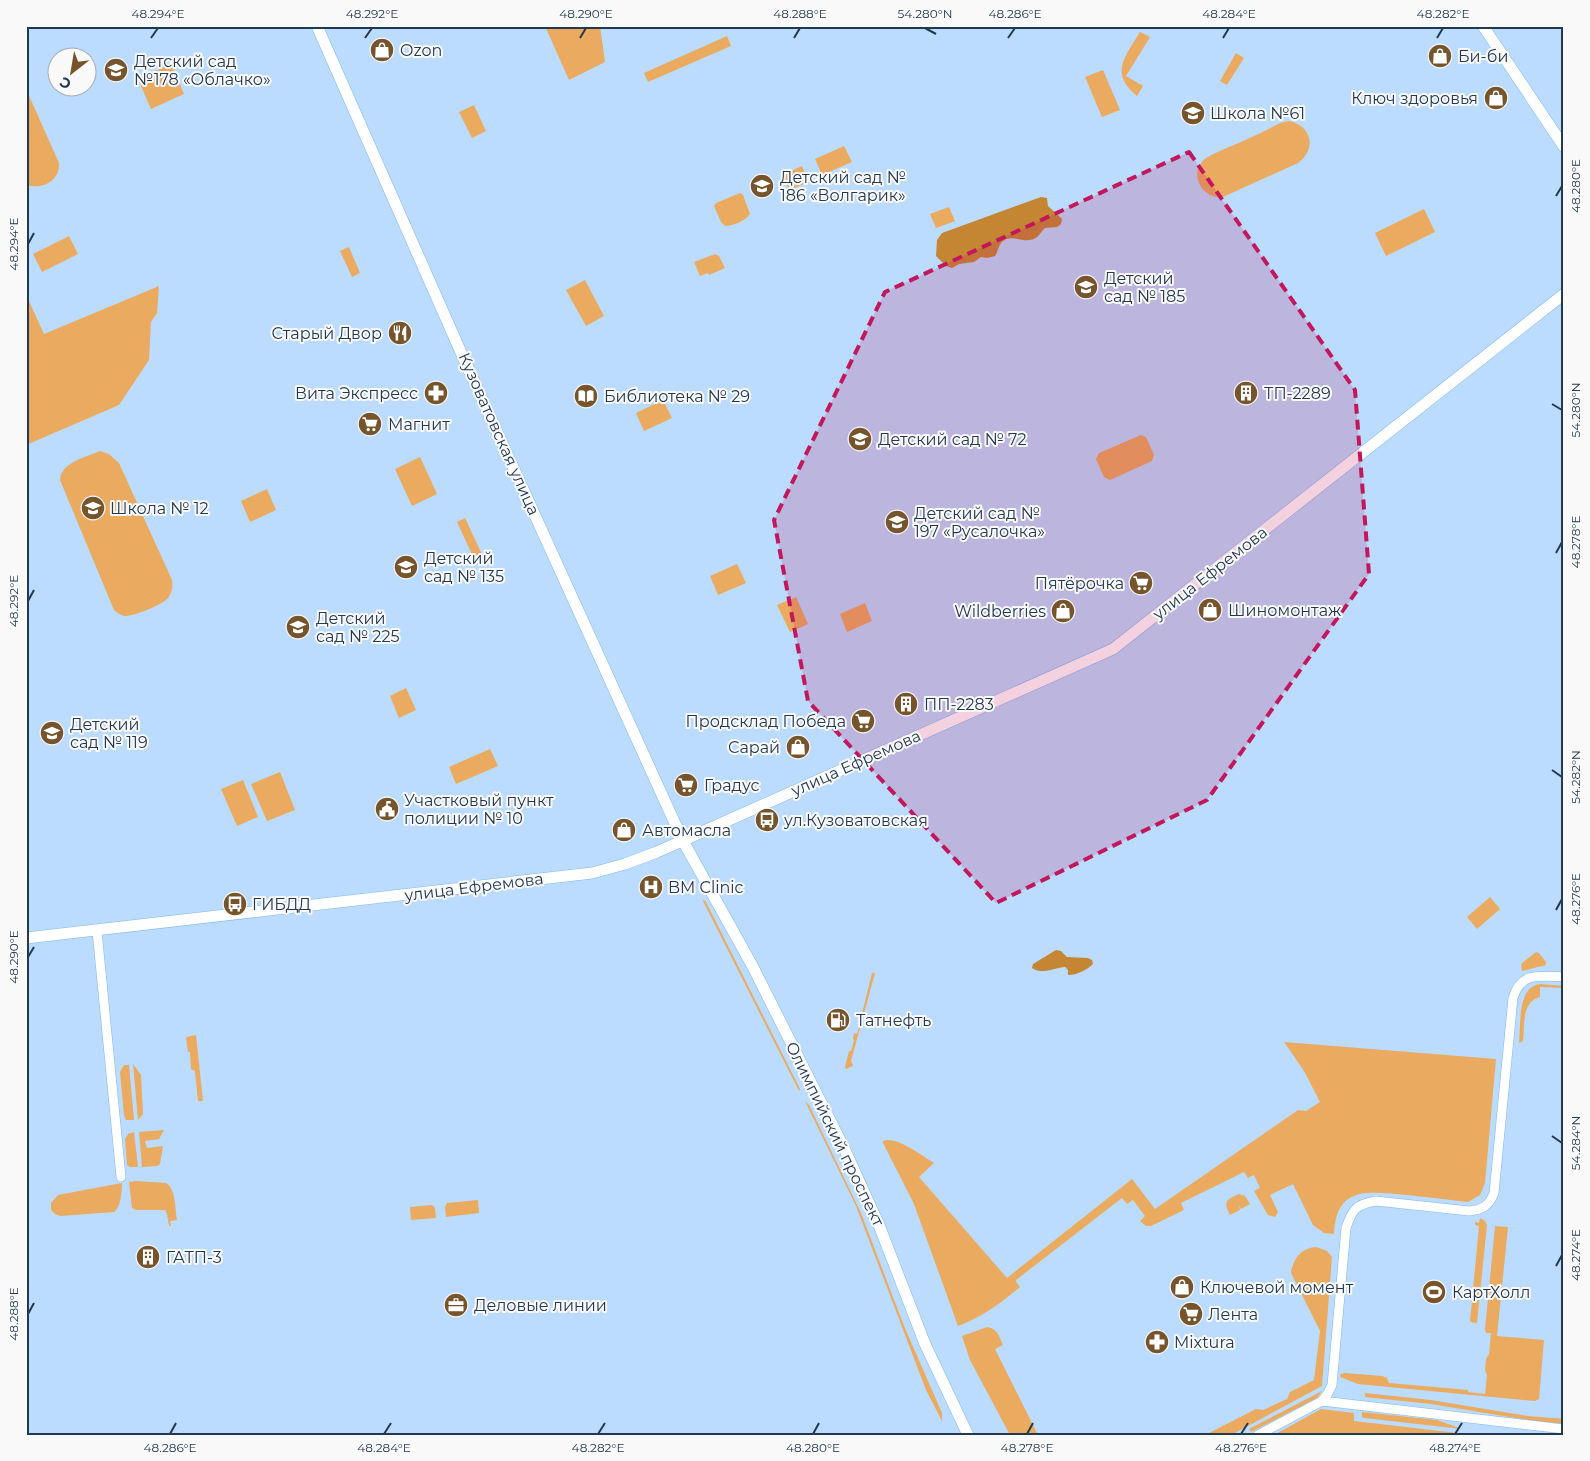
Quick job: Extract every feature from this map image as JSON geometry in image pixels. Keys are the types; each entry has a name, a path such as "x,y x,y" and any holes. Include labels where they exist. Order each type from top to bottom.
{"street":[{"name":"Кузоватовская улица","path":"317,26 461,352 683,841"},
{"path":"1483,26 1564,147"},
{"name":"улица Ефремова","path":"26,938 592,873 633,861 683,841 1113,649 1564,294"},
{"name":"Олимпийский проспект","path":"683,841 753,967 844,1148 879,1225 925,1344 968,1435"},
{"path":"97,931 122,1177"},
{"path":"1258,1435 1322,1400 1332,1385 1346,1228 1355,1208 1365,1203 1376,1201 1469,1211 1478,1210 1491,1202 1494,1194 1513,998 1516,989 1529,977 1538,975 1564,977"},
{"path":"1322,1400 1564,1429"}],"highlighted area":[{"path":"1189,152 1355,390 1369,574 1207,800 996,903 808,701 774,520 885,292"}],"shaded area":[{"path":"545,26 600,26 605,62 569,80"},
{"path":"1140,32 1150,37 1126,76 1143,86 1137,96 1128,88 1124,80 1122,65 1129,49"},
{"path":"727,36 731,46 648,82 644,73"},
{"path":"1236,53 1244,58 1227,85 1220,81"},
{"path":"171,64 184,94 151,109 138,79"},
{"path":"1103,70 1120,110 1102,117 1085,77"},
{"path":"26,89 59,163 57,175 49,183 38,186 26,185"},
{"path":"474,105 486,131 472,138 459,112"},
{"path":"1289,121 1303,128 1309,139 1308,151 1298,163 1223,197 1215,197 1203,190 1197,178 1200,164 1206,158 1280,123"},
{"path":"844,146 852,162 822,175 815,159"},
{"path":"802,166 809,182 789,190 782,175"},
{"path":"740,193 743,195 750,214 739,223 725,226 721,222 714,206 716,203"},
{"path":"1041,197 1047,198 1048,206 1062,219 1061,224 1057,227 1045,228 1038,236 1028,240 1006,239 1002,242 995,256 981,257 974,262 959,264 952,268 946,266 936,256 937,240 942,233"},
{"path":"949,207 955,221 936,228 930,214"},
{"path":"1424,209 1435,232 1386,256 1375,233"},
{"path":"69,236 78,254 42,272 33,254"},
{"path":"349,247 360,273 352,277 340,251"},
{"path":"715,254 719,256 725,268 709,275 708,273 700,276 694,262"},
{"path":"585,280 604,316 586,326 566,290"},
{"path":"159,286 157,313 151,322 149,360 119,405 26,445 26,299 28,299 44,334"},
{"path":"663,400 672,418 644,431 636,413"},
{"path":"1141,435 1146,437 1154,455 1152,461 1110,480 1104,477 1096,459 1099,453"},
{"path":"100,451 109,454 119,463 172,580 171,592 165,601 147,610 128,616 123,616 114,610 60,480 61,474 70,464"},
{"path":"420,457 437,494 412,506 395,469"},
{"path":"267,489 276,510 250,522 241,501"},
{"path":"465,518 485,561 477,565 457,522"},
{"path":"737,564 746,583 718,595 710,576"},
{"path":"796,597 808,624 790,632 777,605"},
{"path":"865,603 872,621 847,632 840,614"},
{"path":"406,688 416,710 399,718 390,696"},
{"path":"490,749 498,766 456,784 449,767"},
{"path":"280,772 295,810 267,821 251,784"},
{"path":"243,780 258,817 237,826 221,789"},
{"path":"1490,897 1500,909 1477,929 1467,917"},
{"path":"702,899 706,902 800,1089 799,1091"},
{"path":"1056,950 1061,951 1067,957 1088,958 1092,960 1093,964 1082,972 1068,975 1068,970 1065,967 1044,971 1032,968 1033,964"},
{"path":"1536,952 1546,962 1546,965 1522,971 1521,964"},
{"path":"872,973 875,973 851,1061 853,1066 846,1069 849,1051 851,1051 854,1033 857,1034"},
{"path":"1540,984 1564,986 1564,988 1540,987 1540,997 1534,1000 1527,1009 1523,1041 1519,1043 1520,1017 1524,999 1527,992"},
{"path":"196,1035 203,1101 198,1101 195,1071 191,1069 190,1052 188,1052 186,1037"},
{"path":"1284,1042 1496,1059 1485,1183 1480,1195 1468,1202 1380,1193 1357,1195 1348,1199 1341,1206 1336,1218 1334,1234 1324,1233 1313,1225 1293,1184 1270,1195 1278,1212 1275,1217 1268,1215 1254,1191 1260,1188 1254,1175 1248,1178 1244,1172 1181,1203 1184,1210 1151,1226 1146,1226 1140,1221 1145,1216 1133,1200 1127,1204 1122,1198 1016,1280 1020,1287 1005,1299 984,1314 958,1326 914,1204 883,1141 888,1140 902,1143 934,1163 919,1177 1007,1278 1132,1179 1155,1209 1298,1110 1306,1111 1320,1102 1304,1071"},
{"path":"133,1064 141,1075 143,1114 138,1120"},
{"path":"124,1065 129,1065 134,1120 126,1120 124,1115 120,1072"},
{"path":"805,1101 809,1105 861,1213 904,1326 942,1413 942,1421 926,1390 856,1206"},
{"path":"164,1130 159,1139 145,1141 147,1148 163,1146 160,1164 142,1167 139,1132"},
{"path":"134,1132 138,1167 130,1167 127,1165 125,1139 128,1134"},
{"path":"129,1182 166,1183 169,1186 173,1194 177,1220 170,1221 171,1226 169,1226 165,1210 136,1210 132,1208"},
{"path":"122,1183 120,1203 114,1212 60,1216 51,1210 51,1203 58,1195"},
{"path":"1239,1194 1245,1196 1250,1204 1241,1209 1239,1205 1240,1210 1230,1215 1226,1204 1231,1198"},
{"path":"478,1200 479,1213 446,1217 445,1207 447,1203"},
{"path":"432,1205 435,1208 436,1218 411,1220 410,1207"},
{"path":"1480,1218 1487,1225 1477,1323 1470,1322 1479,1226 1475,1225 1475,1222 1479,1223"},
{"path":"1495,1226 1508,1227 1497,1336 1544,1340 1539,1399 1535,1401 1358,1384 1340,1377 1341,1374 1345,1373 1382,1376 1387,1378 1389,1383 1468,1390 1468,1392 1485,1394 1486,1359 1489,1354 1491,1333 1486,1333 1485,1329"},
{"path":"1316,1247 1327,1251 1332,1257 1322,1386 1231,1435 1205,1435 1256,1409 1263,1410 1287,1399 1290,1392 1314,1380 1320,1331 1291,1273 1299,1255 1306,1250"},
{"path":"987,1327 997,1333 1003,1345 995,1349 1038,1435 1010,1435 970,1360 962,1336"},
{"path":"1322,1391 1317,1398 1251,1432 1249,1429"},
{"path":"1365,1393 1431,1400 1528,1416 1564,1419 1564,1424 1431,1404 1365,1397"},
{"path":"1321,1409 1354,1413 1354,1421 1475,1435 1274,1435"},
{"path":"1362,1412 1437,1420 1462,1429 1364,1418 1362,1417"}],"place":[{"name":"Ozon","path":"382,50"},
{"name":"Би-би","path":"1440,56"},
{"name":"Детский сад №178 «Облачко»","path":"116,70"},
{"name":"Ключ здоровья","path":"1496,98"},
{"name":"Школа №61","path":"1193,113"},
{"name":"Детский сад № 186 «Волгарик»","path":"762,186"},
{"name":"Детский сад № 185","path":"1086,287"},
{"name":"Старый Двор","path":"400,333"},
{"name":"Вита Экспресс","path":"436,393"},
{"name":"ТП-2289","path":"1246,393"},
{"name":"Библиотека № 29","path":"586,396"},
{"name":"Магнит","path":"370,424"},
{"name":"Детский сад № 72","path":"860,439"},
{"name":"Школа № 12","path":"93,508"},
{"name":"Детский сад № 197 «Русалочка»","path":"897,522"},
{"name":"Детский сад № 135","path":"406,567"},
{"name":"Пятёрочка","path":"1141,583"},
{"name":"Шиномонтаж","path":"1210,610"},
{"name":"Wildberries","path":"1063,611"},
{"name":"Детский сад № 225","path":"298,627"},
{"name":"ПП-2283","path":"906,704"},
{"name":"Продсклад Победа","path":"863,721"},
{"name":"Детский сад № 119","path":"52,733"},
{"name":"Сарай","path":"798,747"},
{"name":"Градус","path":"686,785"},
{"name":"Участковый пункт полиции № 10","path":"387,809"},
{"name":"ул.Кузоватовская","path":"767,820"},
{"name":"Автомасла","path":"624,830"},
{"name":"BM Clinic","path":"651,887"},
{"name":"ГИБДД","path":"235,904"},
{"name":"Татнефть","path":"838,1020"},
{"name":"ГАТП-3","path":"148,1257"},
{"name":"Ключевой момент","path":"1182,1287"},
{"name":"КартХолл","path":"1434,1292"},
{"name":"Деловые линии","path":"456,1305"},
{"name":"Лента","path":"1191,1314"},
{"name":"Mixtura","path":"1157,1342"}]}
